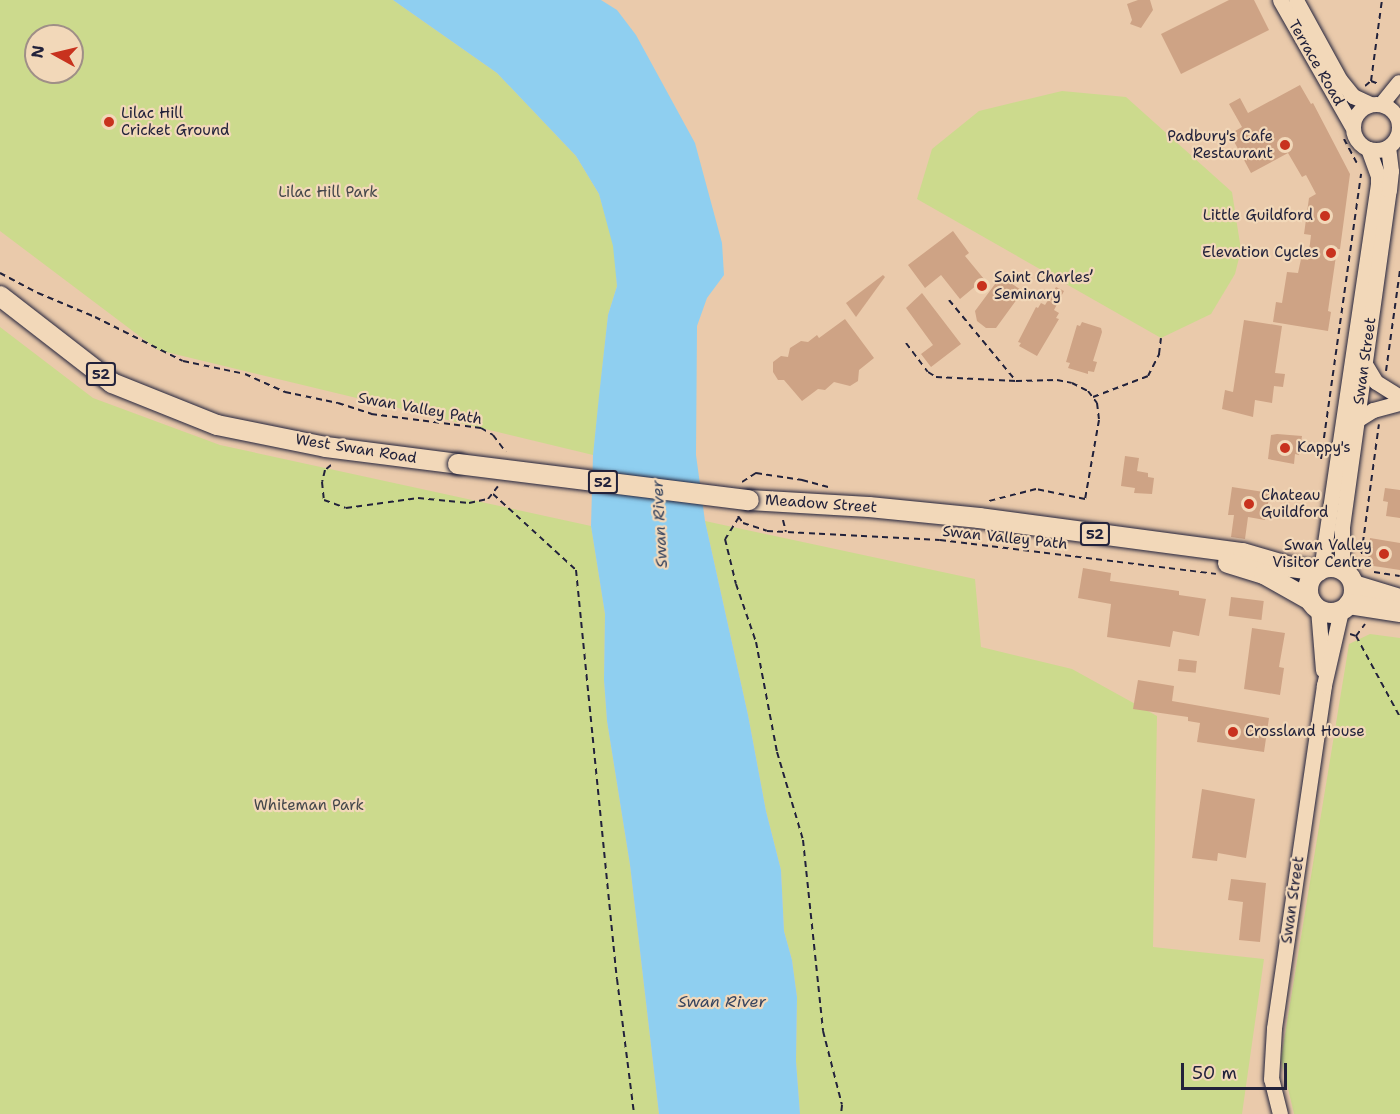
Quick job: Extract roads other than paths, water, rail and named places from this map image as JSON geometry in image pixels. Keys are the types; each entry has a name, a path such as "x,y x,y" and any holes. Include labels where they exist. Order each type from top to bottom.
{"main road":[{"name":"West Swan Road","path":"0,296 112,383 217,425 326,447 749,500"},
{"name":"Meadow Street","path":"749,500 961,516 1244,553 1291,567 1320,570"},
{"name":"Meadow Street","path":"749,500 870,518 1008,532 1236,565 1264,574 1314,604"},
{"name":"52","path":"1320,570 1337,568 1400,599"},
{"path":"1314,604 1310,581 1320,570"},
{"path":"1345,608 1353,597 1355,577"},
{"name":"52","path":"1314,604 1329,613 1345,608 1400,612"}],"street":[{"name":"Terrace Road","path":"1280,0 1348,131"},
{"name":"Terrace Road","path":"1296,0 1340,80 1353,96 1375,104"},
{"path":"1400,81 1375,104 1358,112 1348,131 1358,143 1368,149 1378,150 1388,147 1396,137 1400,104"},
{"path":"1375,104 1391,110 1398,120"},
{"name":"Swan Street","path":"1355,577 1342,557 1342,527 1387,208 1391,171 1388,147"},
{"name":"Swan Street","path":"1320,570 1387,208 1368,149"},
{"path":"1365,364 1372,378 1383,389 1400,397"},
{"path":"1357,420 1382,407 1400,403"},
{"name":"Swan Street","path":"1314,604 1324,685"},
{"name":"Swan Street","path":"1280,1114 1272,1090 1271,1054 1324,685 1345,608"}],"water":[{"name":"Swan River","path":"393,0 601,0 617,10 636,35 695,143 722,243 724,275 707,298 697,326 696,455 705,521 748,715 766,811 781,870 784,931 792,960 797,997 796,1061 800,1114 659,1114 630,865 607,721 604,680 605,614 591,526 593,455 599,396 608,315 617,286 613,246 599,194 576,156 497,73"}],"place":[{"name":"Lilac Hill Cricket Ground","path":"109,122"},
{"name":"Padbury's Cafe Restaurant","path":"1285,145"},
{"name":"Little Guildford","path":"1325,216"},
{"name":"Elevation Cycles","path":"1331,253"},
{"name":"Saint Charles’ Seminary","path":"982,286"},
{"name":"Kappy's","path":"1285,448"},
{"name":"Chateau Guildford","path":"1249,504"},
{"name":"Swan Valley Visitor Centre","path":"1384,554"},
{"name":"Crossland House","path":"1233,732"}],"park label":[{"name":"Lilac Hill Park","path":"328,193"},
{"name":"Whiteman Park","path":"309,806"}]}
